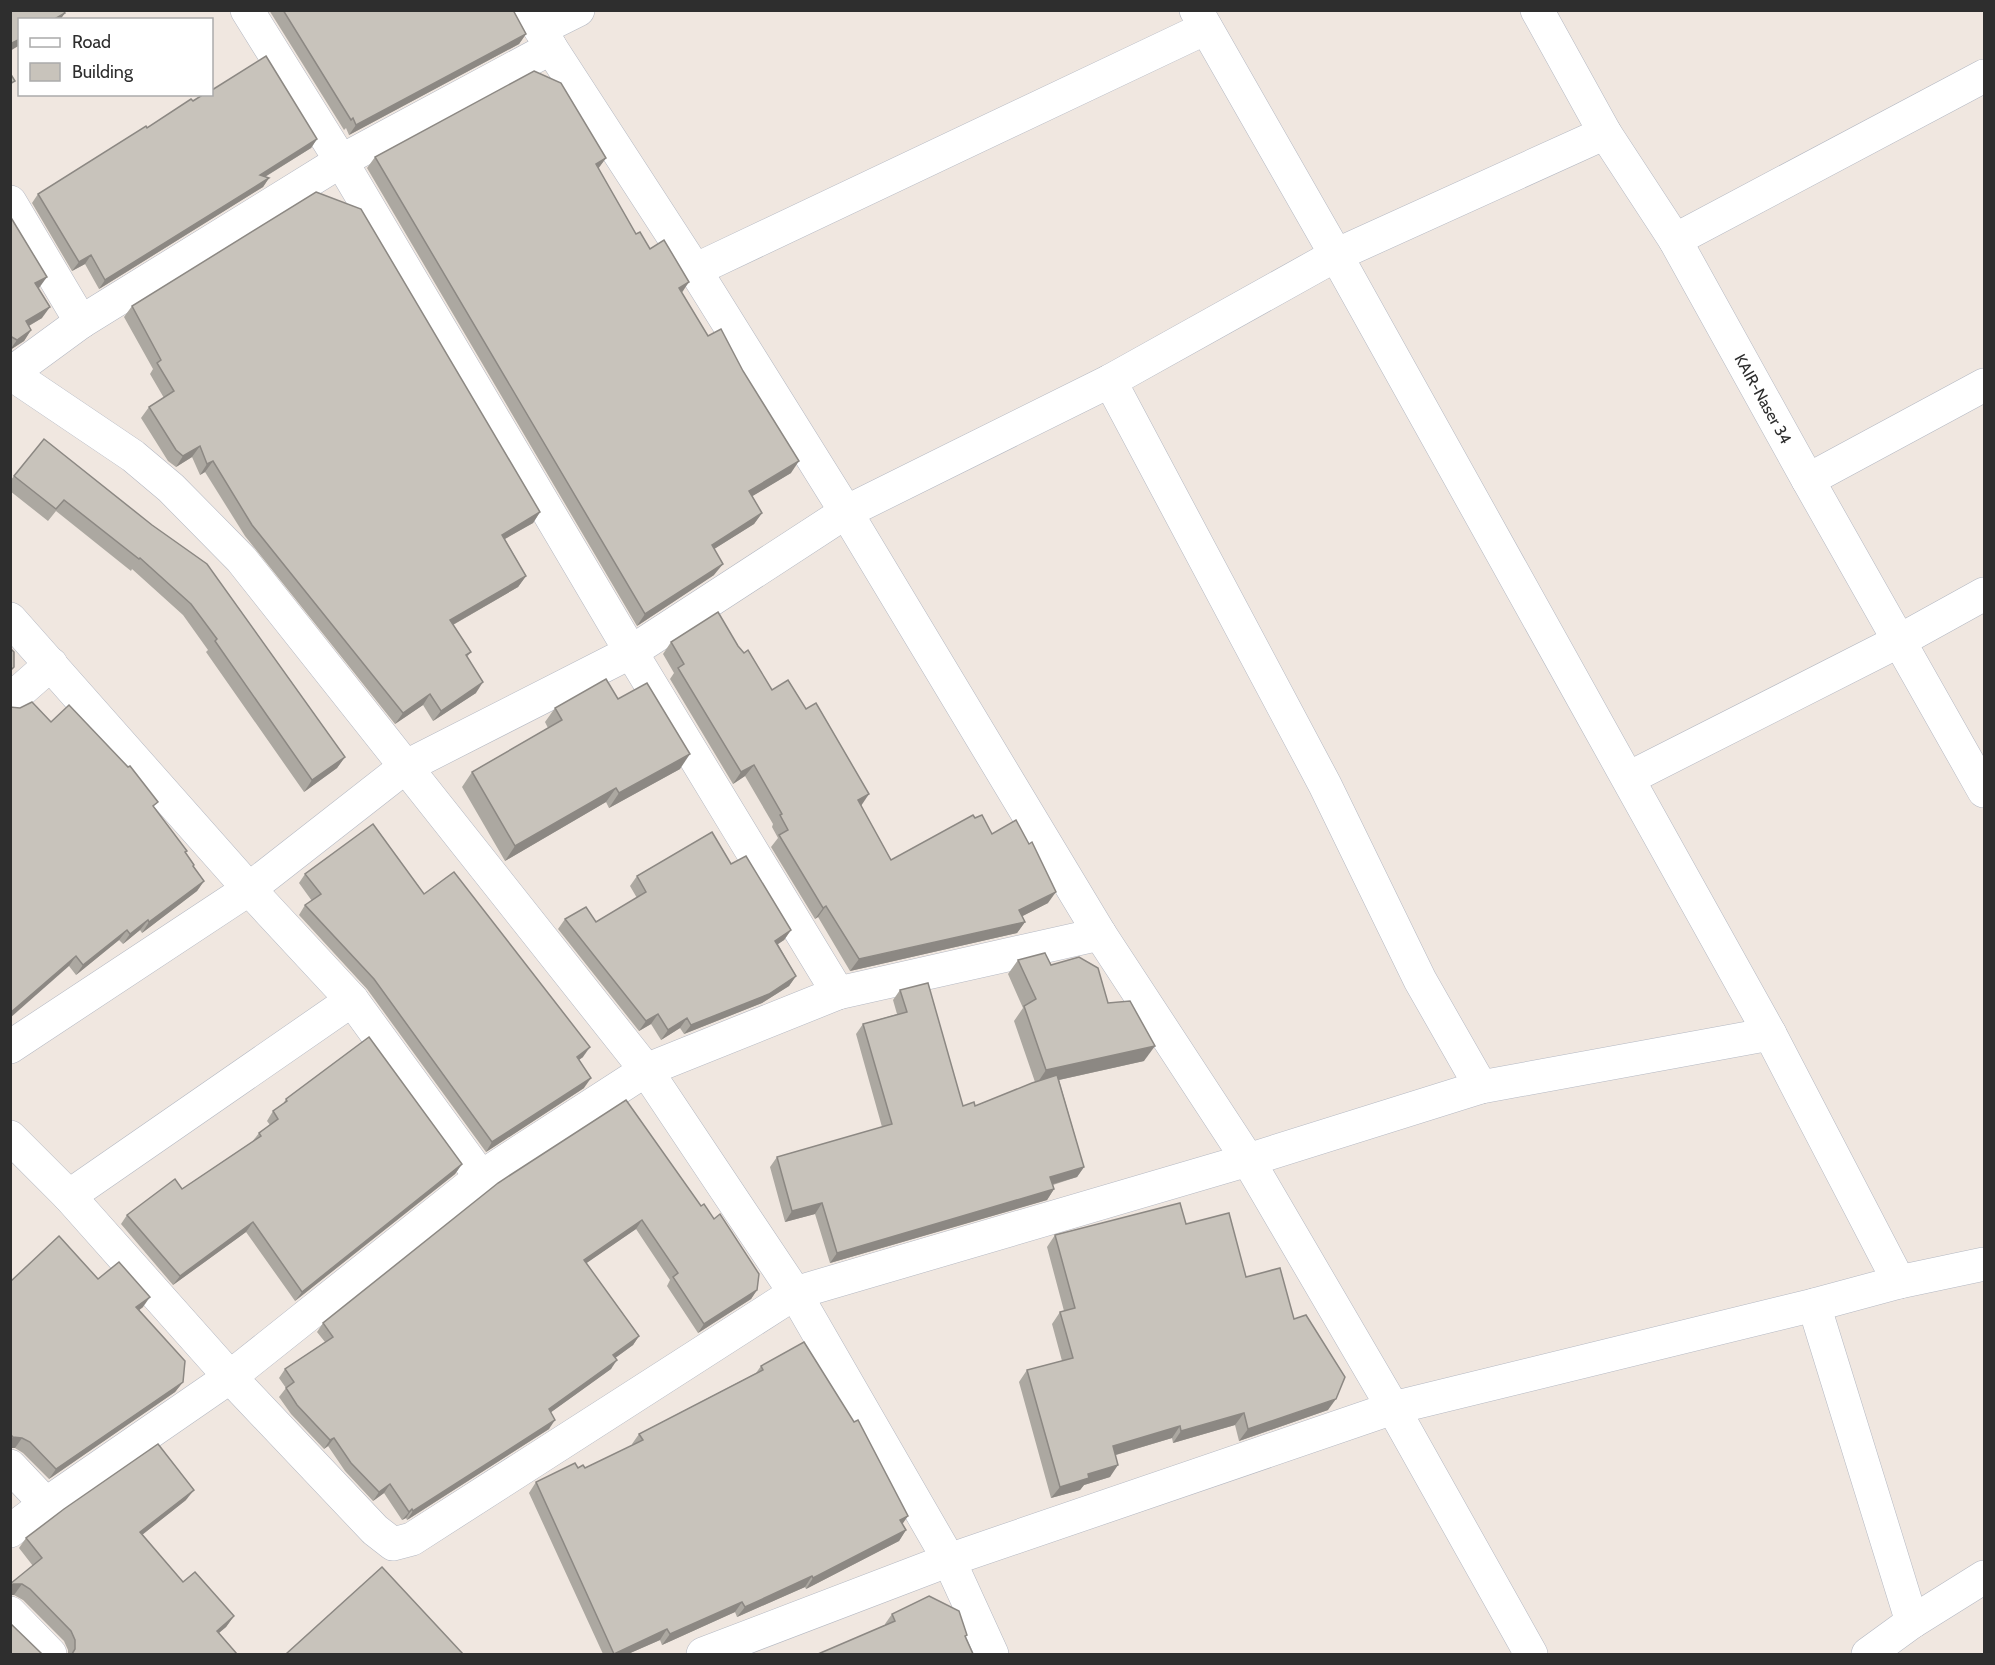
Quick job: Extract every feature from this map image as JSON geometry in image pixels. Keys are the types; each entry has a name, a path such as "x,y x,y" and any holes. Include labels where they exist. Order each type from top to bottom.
{"street":[{"path":"247,10 341,161 630,652 838,993"},
{"path":"578,10 540,29 341,161 81,322 11,373 133,456 171,488 241,558 646,1070 795,1293 949,1560 992,1654"},
{"name":"KAIR-Naser 34","path":"1537,10 1605,133 1676,240 1808,480 1984,790"},
{"path":"695,270 1201,19 1629,778 1770,1034 1899,1282"},
{"path":"540,29 695,270 846,512 1100,934 1248,1160 1393,1408 1532,1654"},
{"path":"1676,240 1984,76"},
{"path":"10,1047 249,889 405,767 630,652 846,512 1110,381 1336,255 1605,133"},
{"path":"10,202 81,322"},
{"path":"1110,381 1325,785 1420,980 1481,1087"},
{"path":"1808,480 1984,385"},
{"path":"1629,778 1899,641 1984,594"},
{"path":"10,619 249,889 352,1000 481,1177"},
{"path":"10,700 51,664"},
{"path":"10,1531 230,1377 481,1177 646,1070 838,993 1100,934"},
{"path":"69,1196 352,1000"},
{"path":"10,1137 69,1196 230,1377 375,1530 393,1544 412,1539 795,1293 1248,1160 1481,1087 1770,1034"},
{"path":"703,1654 949,1560 1393,1408 1899,1282 1984,1264"},
{"path":"1814,1305 1912,1622"},
{"path":"10,1466 46,1504"},
{"path":"1868,1654 1912,1622 1984,1577"},
{"path":"10,1613 50,1654"}],"building":[{"path":"10,10 63,10 65,13 56,18 18,18 18,40 10,44"},
{"path":"283,10 513,10 526,34 356,125"},
{"path":"266,56 317,139 260,175 269,178 105,280 91,255 79,262 38,194 191,99 193,101 201,96 213,96 213,89"},
{"path":"534,71 561,83 606,158 596,164 636,234 640,232 650,249 664,240 689,282 679,288 708,336 721,329 743,371 799,461 749,491 762,513 712,545 723,564 645,614 375,157"},
{"path":"10,73 15,81 10,84"},
{"path":"316,192 361,209 540,512 502,535 526,576 450,620 471,652 466,655 483,682 441,711 430,694 403,713 252,525 213,461 207,464 200,446 183,456 176,450 149,407 174,391 157,363 161,360 132,306"},
{"path":"10,216 47,277 35,283 50,307 26,321 31,330 17,340 10,336"},
{"path":"44,439 152,525 207,564 345,757 312,780 191,604 140,558 64,500 56,509 14,476"},
{"path":"718,612 738,646 744,653 748,650 772,690 788,680 806,709 816,703 869,794 858,800 891,860 973,815 975,818 982,815 992,834 1016,820 1029,844 1032,842 1056,892 1019,910 1025,922 859,959 826,906 823,908 779,835 788,830 780,815 782,814 754,765 741,772 678,668 684,664 671,642"},
{"path":"10,648 14,652 14,667 10,671"},
{"path":"606,679 618,699 647,683 690,754 619,793 616,788 515,846 472,772 562,720 555,708"},
{"path":"32,702 51,722 69,705 128,767 130,766 158,802 153,806 187,851 185,852 204,881 149,922 148,920 130,934 127,930 83,965 76,956 10,1013 10,707 20,708"},
{"path":"373,824 424,894 454,872 590,1047 577,1057 591,1078 492,1142 374,979 305,905 321,894 305,874"},
{"path":"712,832 731,864 746,856 791,930 775,941 796,976 769,994 691,1025 687,1018 668,1030 658,1014 646,1021 565,919 586,907 596,922 646,892 637,876"},
{"path":"1045,953 1051,965 1079,957 1098,968 1108,1003 1130,1001 1155,1046 1046,1070 1024,1006 1036,999 1018,960"},
{"path":"928,983 963,1106 974,1102 975,1106 1057,1075 1084,1167 1050,1177 1054,1189 837,1253 822,1203 792,1211 777,1157 892,1124 863,1024 907,1012 900,990"},
{"path":"369,1037 462,1164 302,1292 253,1222 180,1276 127,1215 175,1179 182,1189 261,1136 259,1133 278,1119 273,1111 287,1101 286,1099"},
{"path":"626,1100 701,1206 704,1204 714,1219 720,1214 759,1274 757,1290 704,1324 673,1277 678,1273 642,1220 584,1260 639,1336 613,1355 617,1360 549,1409 555,1420 409,1512 390,1484 379,1492 351,1463 334,1438 330,1440 297,1405 286,1388 294,1382 285,1369 333,1337 323,1323 498,1183"},
{"path":"1180,1203 1186,1224 1229,1213 1246,1277 1280,1268 1294,1319 1306,1315 1345,1377 1336,1399 1248,1429 1244,1413 1181,1431 1180,1426 1113,1446 1118,1465 1088,1474 1089,1478 1060,1487 1027,1370 1073,1358 1060,1312 1075,1308 1055,1235"},
{"path":"59,1236 98,1279 119,1262 150,1297 136,1307 185,1361 183,1382 56,1469 30,1442 10,1434 10,1282"},
{"path":"804,1342 854,1422 858,1420 908,1516 900,1520 906,1530 813,1578 812,1576 745,1607 742,1602 670,1634 667,1629 614,1654 536,1482 575,1463 578,1468 583,1465 585,1468 643,1440 639,1434 763,1370 761,1366"},
{"path":"158,1444 194,1490 140,1532 183,1582 195,1572 234,1616 217,1631 237,1654 72,1654 75,1649 75,1640 71,1631 30,1589 22,1584 10,1586 42,1558 26,1538"},
{"path":"382,1567 463,1654 286,1654"},
{"path":"929,1596 959,1611 967,1635 965,1636 973,1654 818,1654 895,1621 892,1614"},
{"path":"10,1623 42,1654 10,1654"}]}
